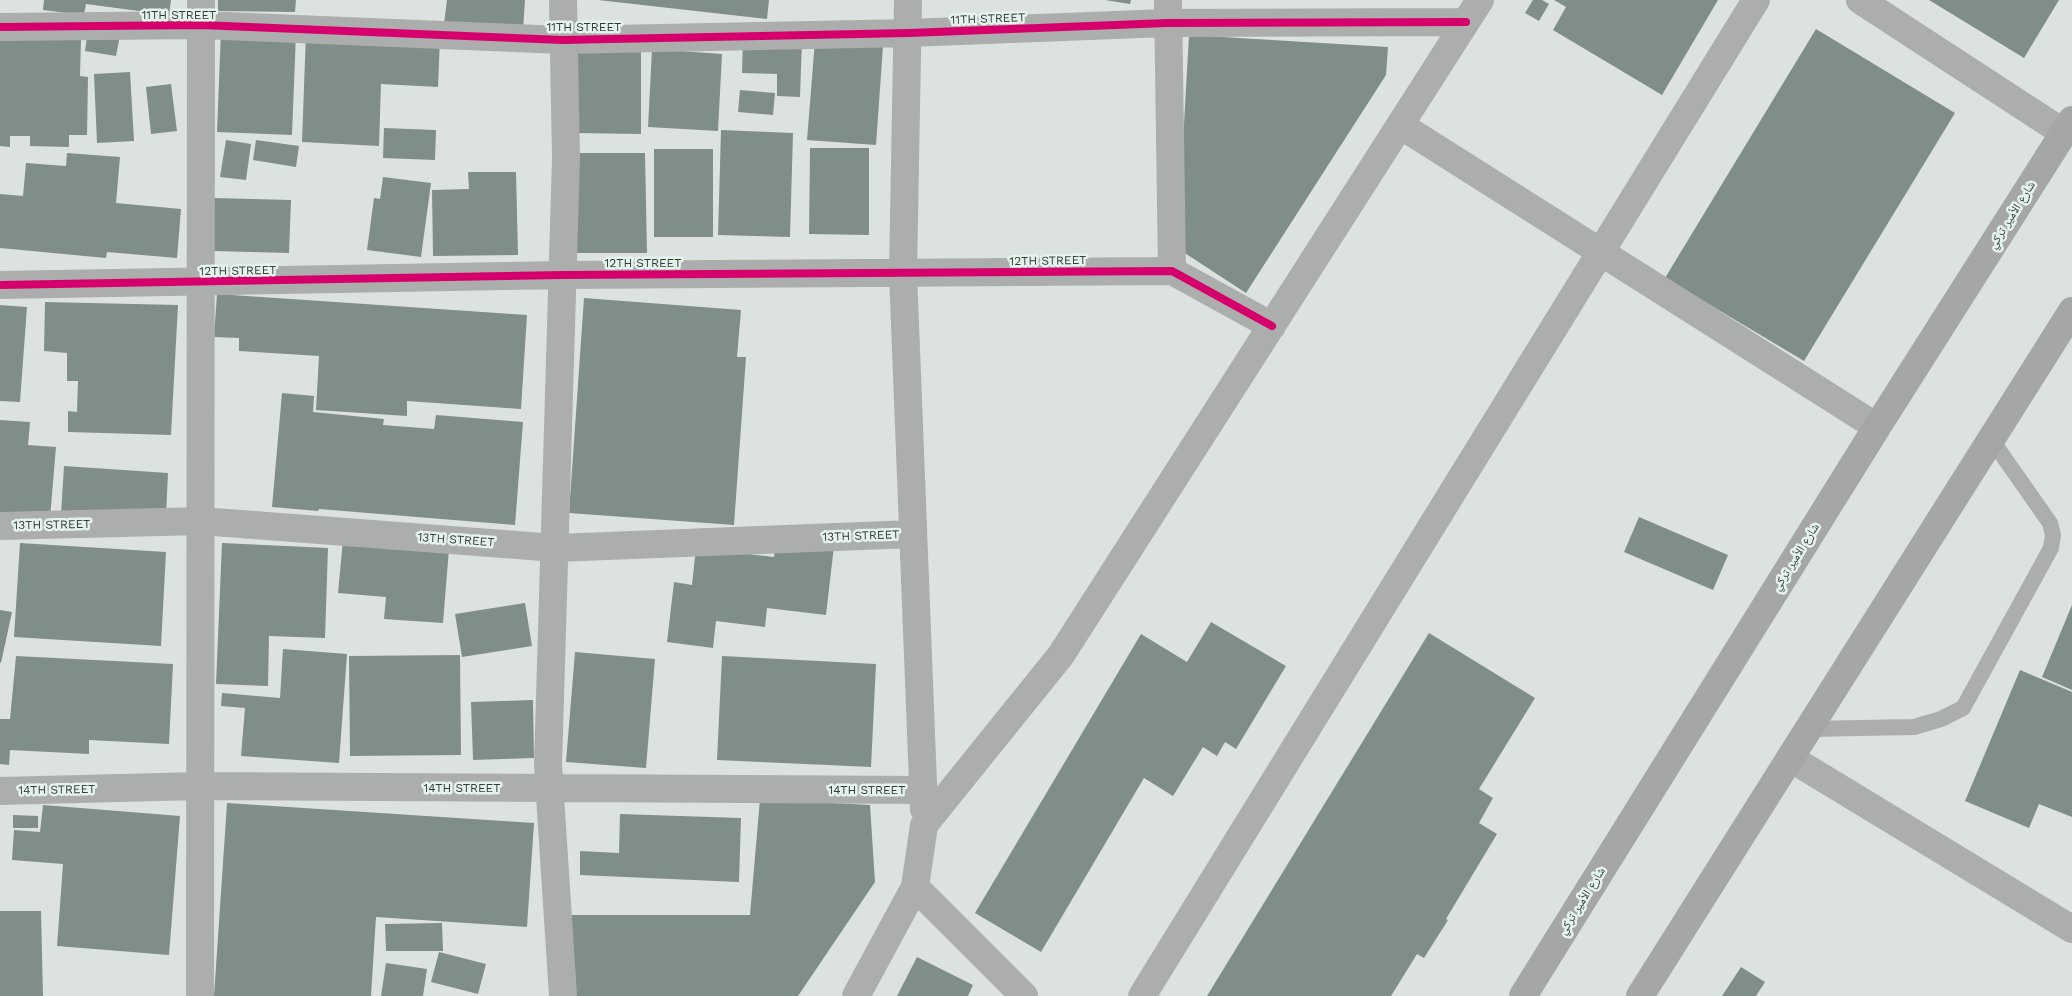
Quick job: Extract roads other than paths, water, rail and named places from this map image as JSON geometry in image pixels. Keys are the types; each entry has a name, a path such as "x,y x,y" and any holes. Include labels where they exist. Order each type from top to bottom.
{"main road":[{"name":"شارع الأمير تركي","path":"1523,996 1877,427 2068,127"},
{"path":"1640,996 2072,312"}],"street":[{"path":"563,0 562,40 566,158 556,548 548,755 563,996"},
{"path":"856,996 915,886 924,825 903,273 909,33 908,0"},
{"path":"1142,996 1756,0"},
{"path":"1860,0 2068,127"},
{"path":"1168,11 1172,271"},
{"name":"11TH STREET","path":"0,26 201,13 562,40 909,33 1168,11 1473,11"},
{"path":"924,825 1061,655 1473,11"},
{"path":"200,996 201,13"},
{"path":"1400,125 1877,427"},
{"name":"12TH STREET","path":"0,285 202,283 562,275 1172,271 1272,326"},
{"name":"13TH STREET","path":"0,526 201,521 556,548 913,534"},
{"path":"1790,758 2072,929"},
{"name":"14TH STREET","path":"0,791 199,786 923,790"},
{"path":"915,886 1024,996"}],"lane":[{"path":"1808,729 1914,727 1941,719 1963,708 2052,548 2053,535 2050,523 1991,439"}]}
